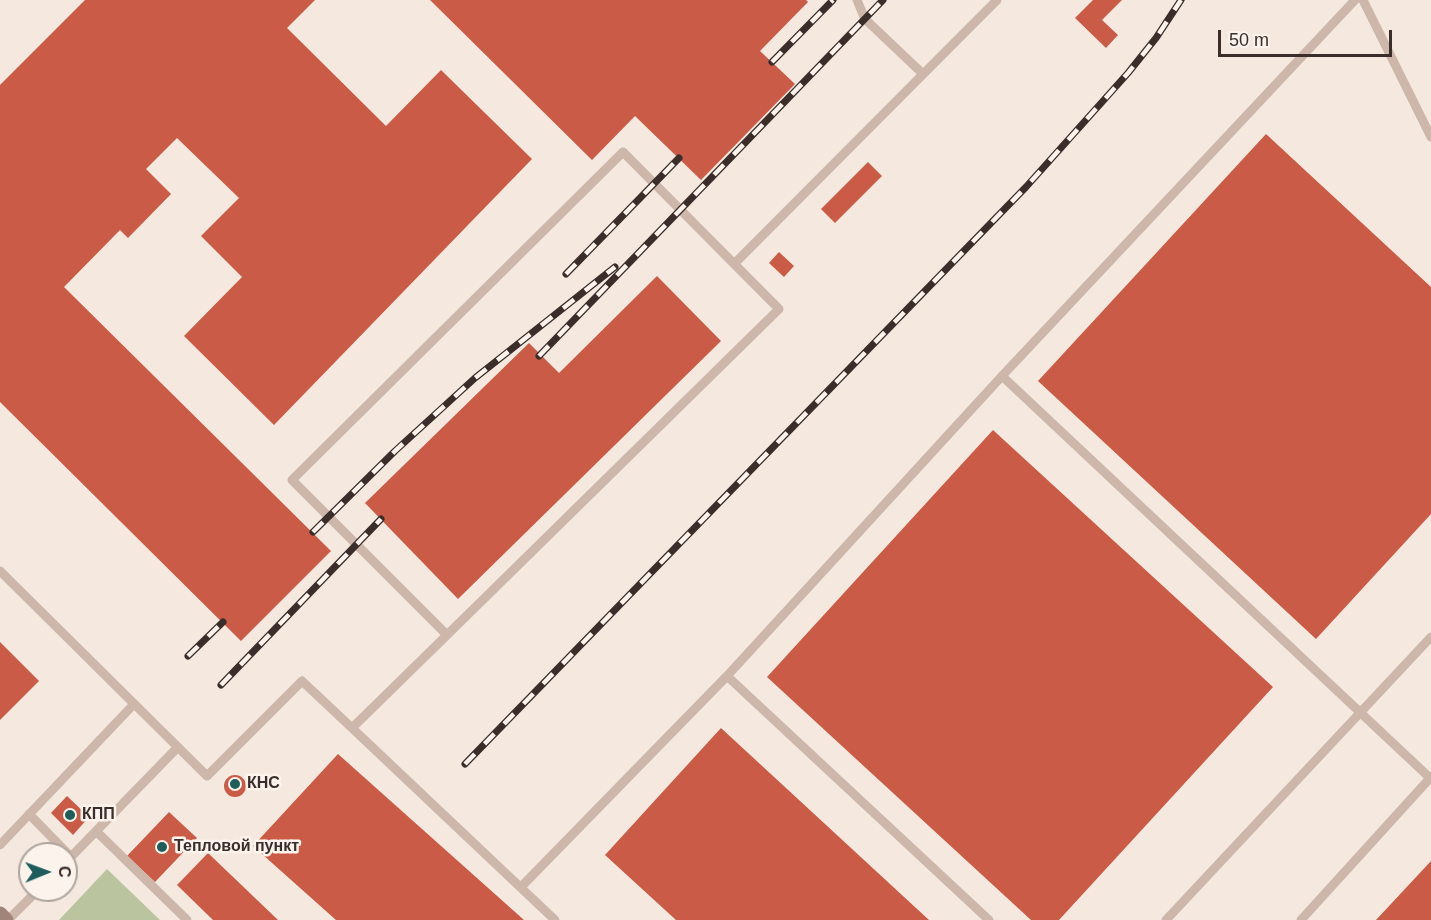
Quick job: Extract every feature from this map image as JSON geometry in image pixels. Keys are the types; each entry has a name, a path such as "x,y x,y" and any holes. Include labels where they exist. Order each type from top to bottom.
{"street":[{"path":"0,914 7,920"}],"lane":[{"path":"857,0 865,19 923,74"},
{"path":"734,264 997,0"},
{"path":"520,886 727,676 1002,376 1355,0"},
{"path":"1363,0 1431,137"},
{"path":"352,728 447,635 779,309 622,153 292,480 447,635"},
{"path":"1002,376 1431,778 1301,920"},
{"path":"0,571 207,776 302,681 555,920"},
{"path":"1166,920 1431,637"},
{"path":"727,676 988,920"},
{"path":"0,845 134,704"},
{"path":"78,849 177,747"},
{"path":"30,814 54,842"},
{"path":"96,831 187,920"},
{"path":"7,920 26,902"}],"green space":[{"path":"107,869 160,920 59,920"}],"building":[{"path":"85,0 315,0 287,28 386,126 441,70 532,159 274,425 184,336 242,277 201,236 239,198 177,138 146,169 171,194 128,238 120,230 64,287 331,551 241,641 0,402 0,85"},
{"path":"430,0 806,0 808,2 760,51 795,84 701,180 635,116 592,160"},
{"path":"1093,0 1122,0 1102,20 1118,35 1106,48 1075,18"},
{"path":"1266,134 1431,287 1431,514 1316,639 1038,381"},
{"path":"868,162 882,176 835,223 821,209"},
{"path":"779,252 794,266 784,277 769,263"},
{"path":"657,276 721,341 458,599 365,503 529,343 559,373"},
{"path":"993,430 1273,687 1059,920 1031,920 767,677"},
{"path":"0,642 39,681 0,720"},
{"path":"721,728 929,920 676,920 605,855"},
{"path":"338,754 524,920 336,920 253,846"},
{"name":"КНС","path":"235,775 243,778 246,786 243,794 235,797 227,794 224,786 227,778"},
{"name":"КПП","path":"67,796 89,817 73,835 51,813"},
{"name":"Тепловой пункт","path":"169,812 197,838 155,882 127,856"},
{"path":"208,853 278,920 213,920 177,885"},
{"path":"1431,861 1431,920 1376,920"}],"railway":[{"path":"772,62 833,0"},
{"path":"539,356 883,0"},
{"path":"465,764 1026,187 1128,73 1156,38 1181,0"},
{"path":"566,274 679,158"},
{"path":"313,532 395,451 475,378 615,267"},
{"path":"221,685 381,519"},
{"path":"188,656 223,622"}],"place":[{"name":"КНС","path":"235,784"},
{"name":"КПП","path":"70,815"},
{"name":"Тепловой пункт","path":"162,847"}]}
